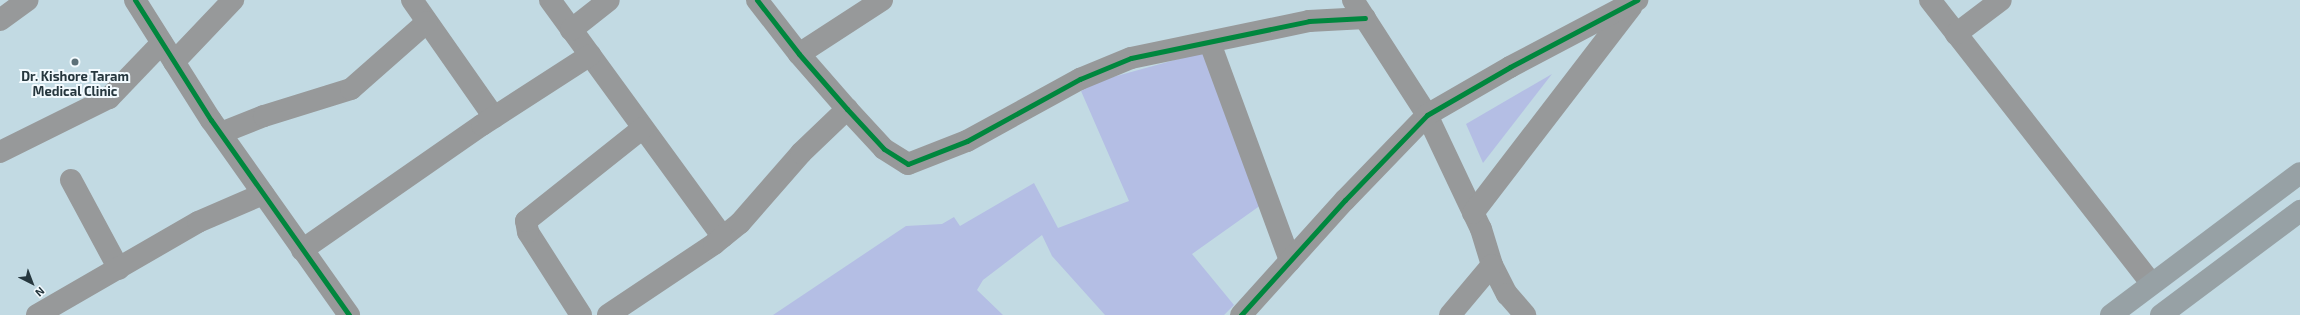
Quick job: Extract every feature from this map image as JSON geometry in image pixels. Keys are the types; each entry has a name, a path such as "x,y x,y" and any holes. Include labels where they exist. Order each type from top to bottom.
{"highway":[{"path":"2111,315 2300,173"},
{"path":"2161,315 2300,211"}],"street":[{"path":"0,20 28,0"},
{"path":"135,0 221,133 348,315"},
{"path":"174,62 233,0"},
{"path":"412,0 494,117"},
{"path":"550,0 723,237"},
{"path":"571,30 609,0"},
{"path":"757,0 799,54 847,109 884,149 908,164 967,141 1080,79 1131,58 1210,43 1309,21 1365,18"},
{"path":"799,54 882,0"},
{"path":"1353,0 1427,115 1474,213 1492,265 1507,294 1525,315"},
{"path":"1241,315 1345,200 1427,115 1510,67 1636,0"},
{"path":"1474,213 1636,0"},
{"path":"1930,0 2152,284"},
{"path":"1956,34 2001,0"},
{"path":"221,133 264,116 351,89 427,22"},
{"path":"0,152 109,98 162,43"},
{"path":"1210,43 1290,261"},
{"path":"302,250 494,117 590,55"},
{"path":"608,315 723,237 740,223 801,153 847,109"},
{"path":"581,315 528,232 526,221 644,128"},
{"path":"71,180 119,269"},
{"path":"37,315 198,222 263,194"},
{"path":"1450,315 1492,265"}],"shaded area":[{"path":"1204,52 1261,205 1192,254 1234,305 1224,315 1105,315 1052,256 1042,235 983,280 977,290 1003,315 773,315 906,226 942,224 954,217 960,226 1034,183 1058,228 1129,201 1081,91 1102,80"},
{"path":"1552,74 1483,163 1466,124"}],"cycle path":[{"path":"135,0 211,120 349,315"},
{"path":"757,0 799,54 847,109 884,149 908,164 967,141 1080,79 1131,58 1309,21 1365,18"},
{"path":"1241,315 1345,200 1427,115 1510,67 1637,0"}],"place":[{"name":"Dr. Kishore Taram Medical Clinic","path":"75,62"}]}
